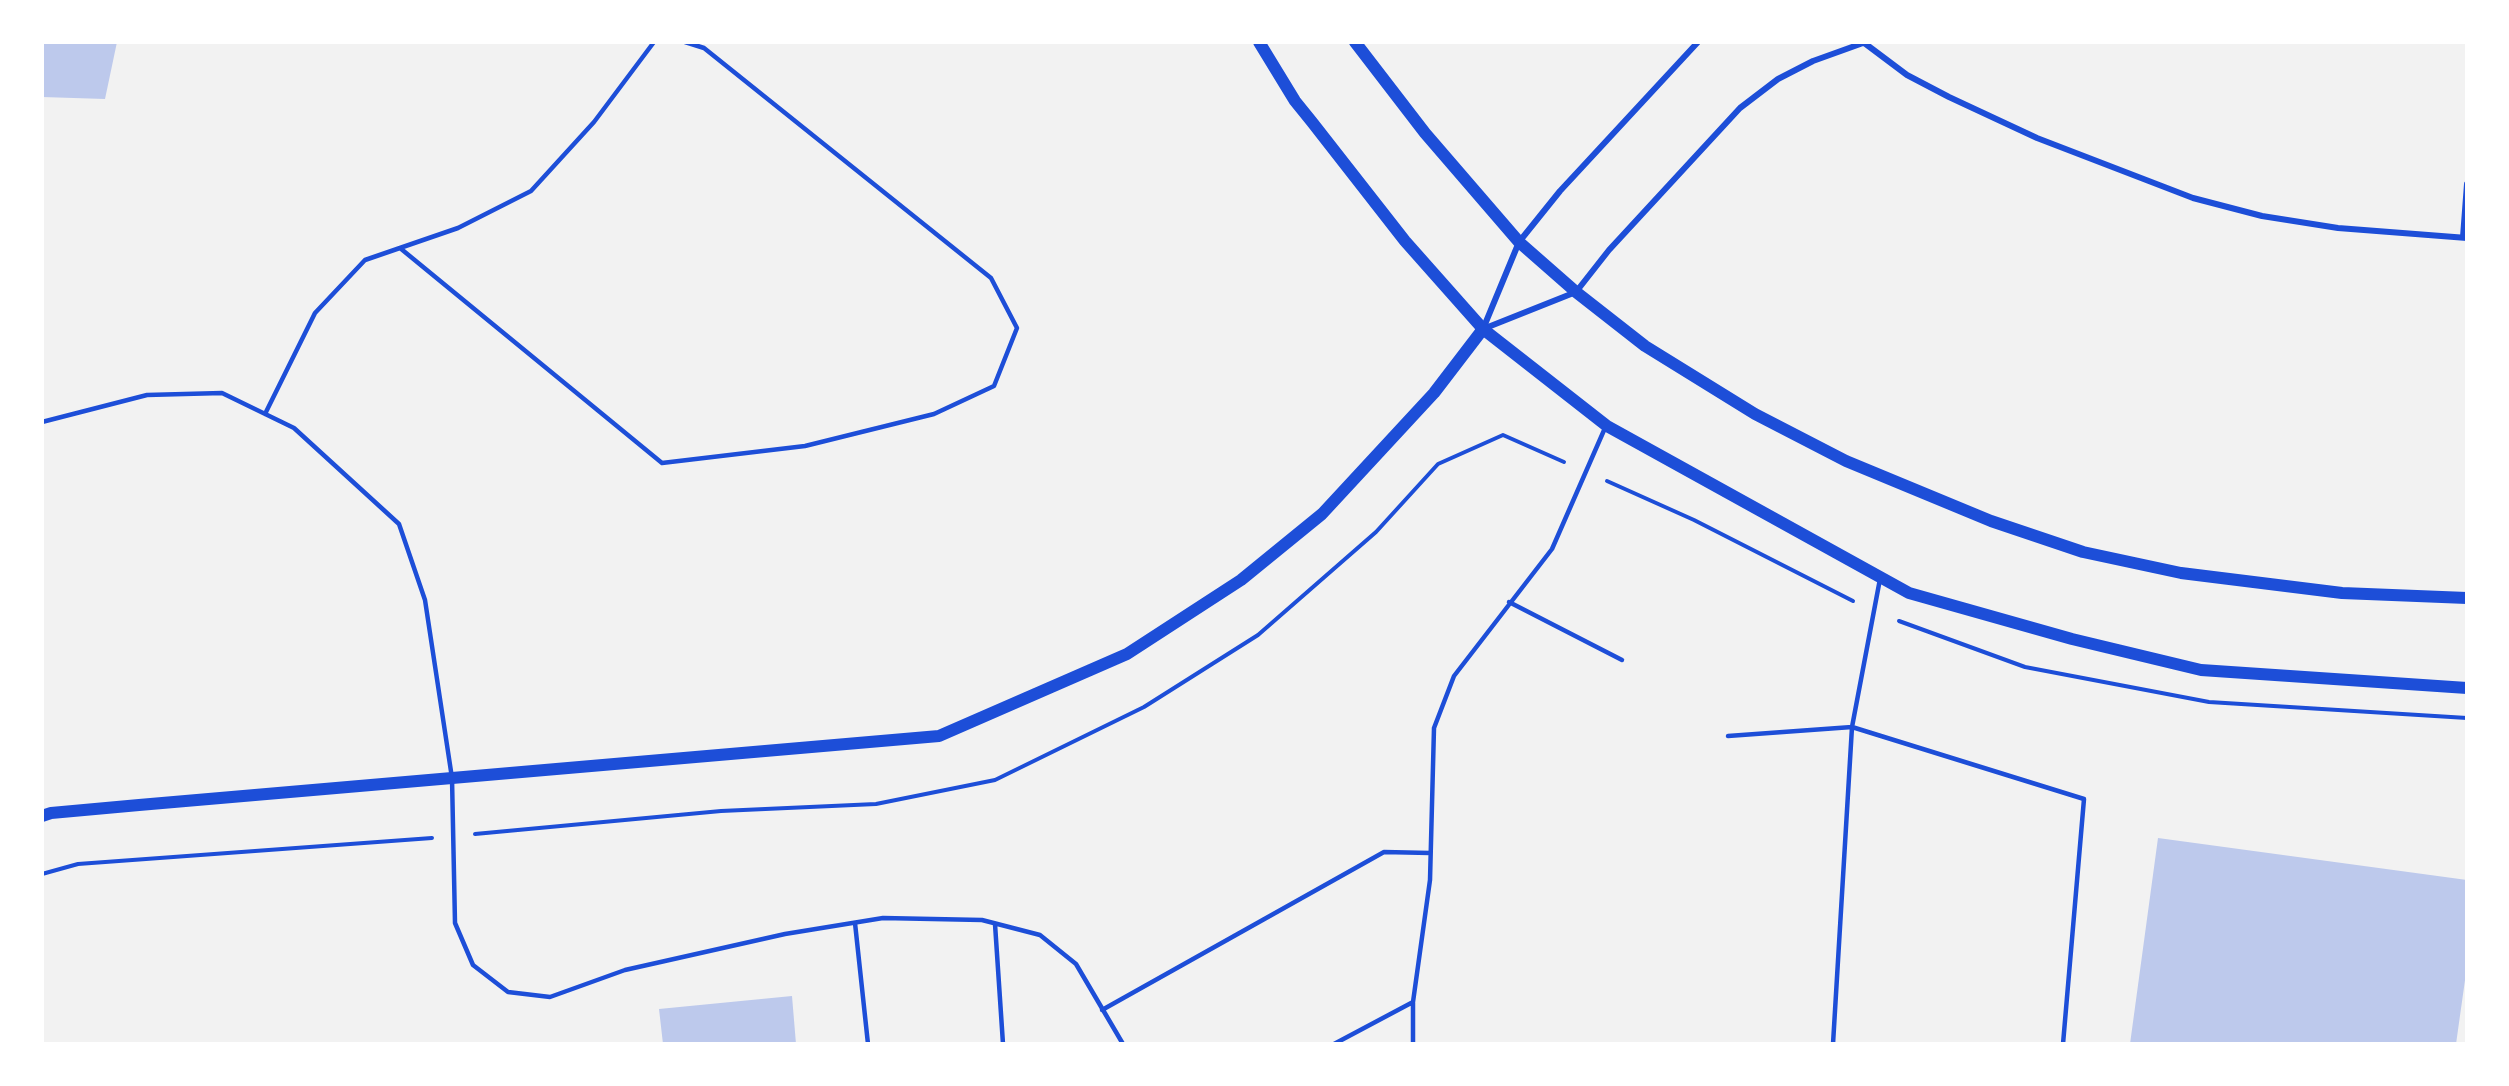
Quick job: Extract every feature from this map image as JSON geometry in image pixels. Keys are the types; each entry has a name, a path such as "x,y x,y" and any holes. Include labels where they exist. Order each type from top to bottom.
{"main road":[{"path":"1259,42 1295,101 1405,241 1483,329 1606,426 1909,592 2072,639 2201,670 2467,688"},
{"path":"1355,42 1425,133 1519,242 1576,292 1645,345 1755,414 1846,461 1991,521 2083,552 2181,573 2342,593 2467,597"},
{"path":"42,816 73,811 939,736 1126,654 1241,580 1322,514 1434,393 1483,329"}],"street":[{"path":"1483,329 1519,242 1560,191 1698,42"},
{"path":"1483,329 1576,292 1609,250 1740,108 1778,79 1813,61 1863,43 1907,75 1949,98 2037,138 2193,198 2262,216 2338,228 2465,238 2467,184"}],"lane":[{"path":"265,414 315,313 364,260 458,228 531,191 594,122 654,42"},
{"path":"400,248 662,463 805,446 934,414 994,386 1017,328 991,278 704,48 686,42"},
{"path":"42,422 147,394 222,393 294,428 399,524 426,600 452,778 455,923 472,965 508,992 550,997 625,970 785,934 883,918 982,920 1040,935 1076,964 1123,1044"},
{"path":"1413,1044 1413,1002 1430,880 1434,728 1454,676 1552,549 1606,426"},
{"path":"1833,1044 1852,727 1881,577"},
{"path":"1509,602 1622,660"},
{"path":"1728,736 1852,727 2084,799 2063,1044"},
{"path":"1102,1010 1384,852 1430,853"},
{"path":"855,923 868,1044"},
{"path":"995,924 1003,1044"},
{"path":"1334,1044 1413,1002"}],"path":[{"path":"42,874 78,864 454,836 721,811 876,804 995,780 1144,707 1258,635 1376,532 1438,464 1503,435 1694,520 1874,612 2025,667 2209,702 2467,718"}],"building":[{"path":"42,42 117,42 105,99 42,97"},
{"path":"2158,838 2467,880 2467,966 2456,1044 2130,1044"},
{"path":"792,996 796,1044 663,1044 659,1009"}]}
